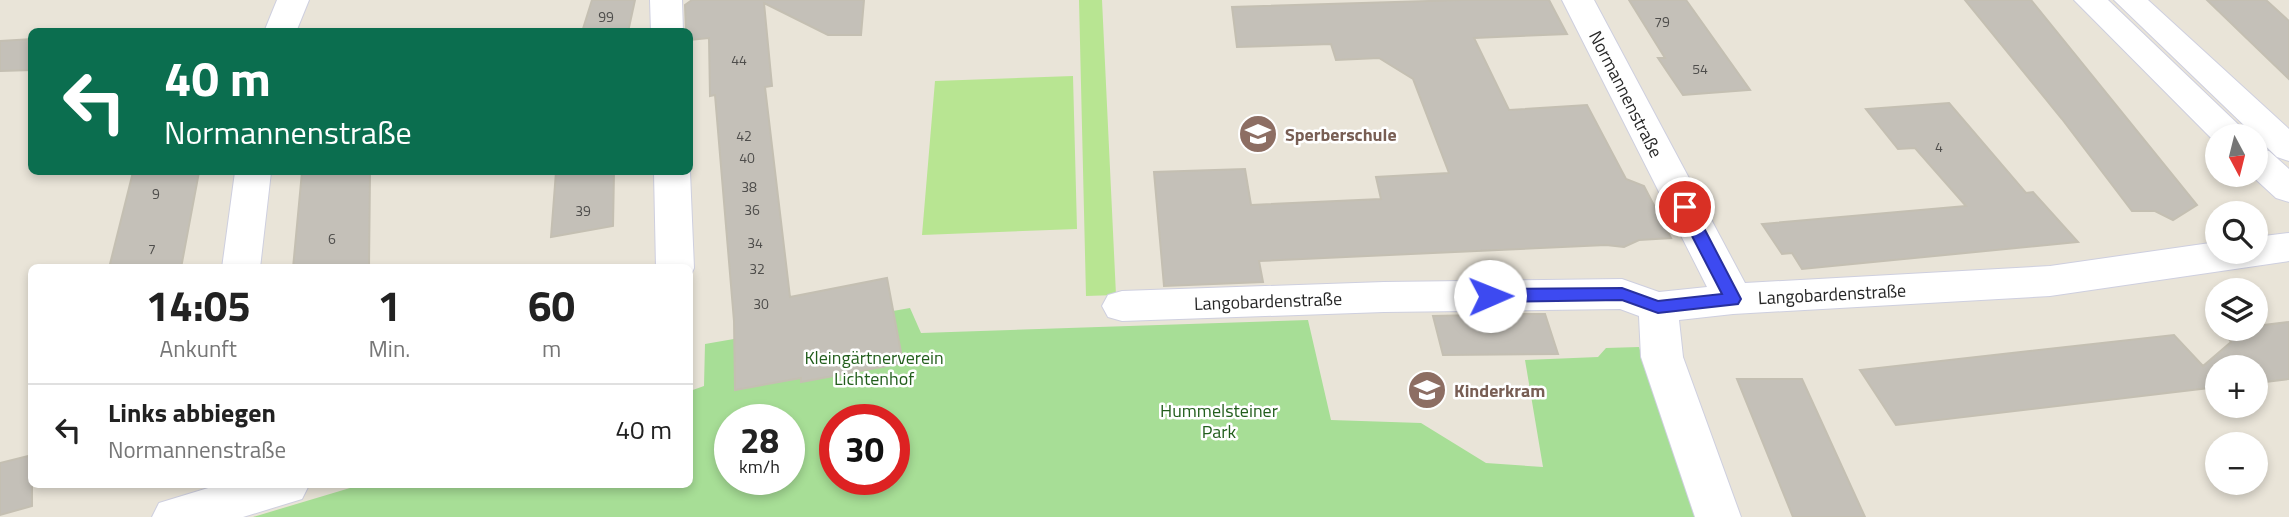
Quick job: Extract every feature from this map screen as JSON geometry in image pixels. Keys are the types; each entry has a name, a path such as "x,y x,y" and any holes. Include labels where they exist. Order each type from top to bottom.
{"street":[{"path":"282,28 293,0"},
{"path":"666,0 667,28"},
{"name":"Normannenstraße","path":"1578,0 1732,299"},
{"path":"2090,0 2218,124"},
{"path":"2130,0 2289,149"},
{"path":"2268,171 2289,189"},
{"path":"242,264 253,175"},
{"path":"672,175 675,264"},
{"path":"2268,250 2289,247"},
{"name":"Langobardenstraße","path":"1122,306 1384,297 1622,294 1658,307 1732,299 2050,281 2205,258"},
{"path":"1658,307 1662,357 1718,517"},
{"path":"202,502 271,488"}],"green space":[{"path":"1079,0 1102,0 1116,295 1086,296"},
{"path":"1073,76 1077,229 922,235 935,81"},
{"name":"Hummelsteiner Park","path":"910,308 921,333 1308,320 1331,420 1421,423 1486,463 1543,467 1525,360 1598,357 1606,348 1639,347 1695,517 253,517 350,488 693,488 693,390 704,386 705,344"}],"building":[{"path":"592,0 635,0 629,28 583,28"},
{"path":"692,0 864,0 861,35 828,35 764,3 772,86 765,87 790,297 887,278 903,363 801,382 801,378 735,390 734,321 715,95 710,96 709,38 693,40 693,28 686,28 685,5"},
{"path":"1549,0 1567,34 1474,38 1509,110 1587,105 1626,179 1644,186 1671,238 1639,240 1624,247 1606,245 1259,261 1263,282 1164,286 1154,172 1245,169 1251,205 1381,199 1376,177 1449,173 1413,79 1379,58 1336,60 1331,44 1237,47 1232,7"},
{"path":"1629,0 1686,0 1750,90 1683,95 1658,58 1665,58"},
{"path":"1965,0 2031,0 2197,205 2173,220 2155,211 2132,211 2062,119"},
{"path":"2207,0 2266,0 2289,21 2289,79"},
{"path":"28,39 28,70 0,71 0,41"},
{"path":"1949,103 2026,193 2033,192 2078,242 1802,269 1792,253 1782,254 1762,224 1966,206 1915,148 1898,149 1866,109"},
{"path":"132,175 198,175 182,264 110,264"},
{"path":"302,175 370,175 369,264 293,264"},
{"path":"556,175 614,175 613,226 551,237"},
{"path":"1545,314 1558,354 1443,355 1433,316"},
{"path":"2289,322 2289,379 2268,382 2268,355 2216,355 2230,341 2268,341 2268,325"},
{"path":"2174,335 2203,366 2205,364 2205,388 1896,425 1860,370"},
{"path":"1737,379 1802,379 1865,517 1793,517"},
{"path":"28,456 28,488 32,488 32,506 0,515 0,463"}],"place":[{"name":"Sperberschule","path":"1258,134"},
{"name":"Kinderkram","path":"1427,390"}],"route":[{"path":"1490,296 1622,294 1658,307 1732,299 1685,207"}],"park label":[{"name":"Kleingärtnerverein Lichtenhof","path":"874,367"}]}
